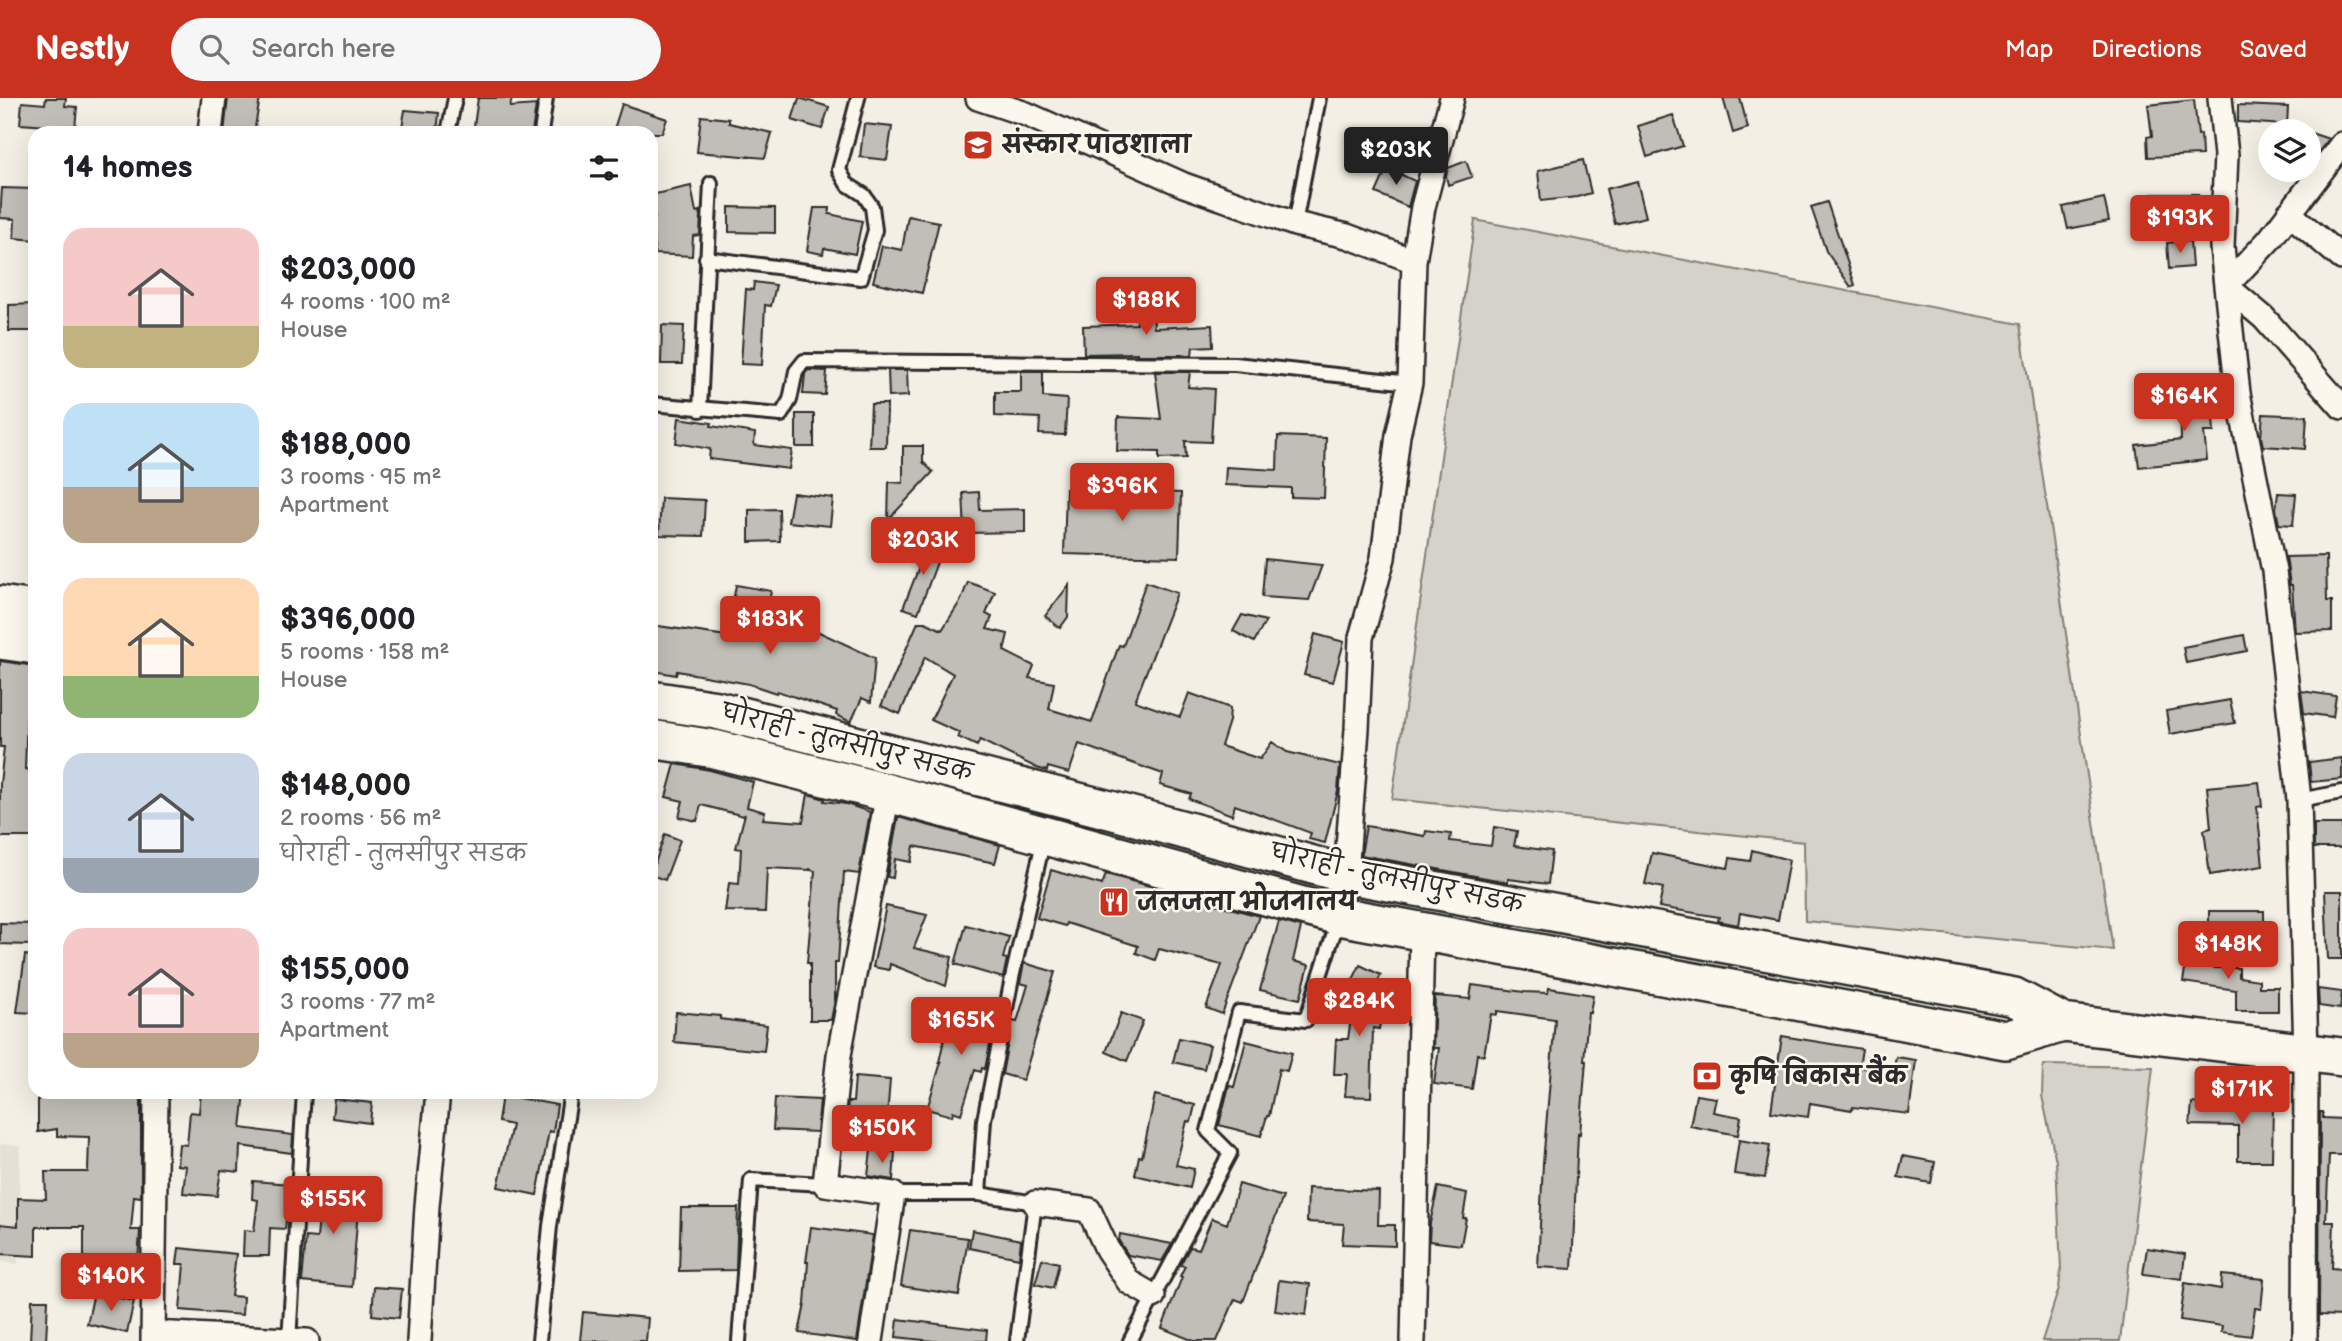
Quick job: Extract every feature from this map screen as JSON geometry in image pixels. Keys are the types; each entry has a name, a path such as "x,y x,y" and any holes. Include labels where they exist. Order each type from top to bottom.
{"main road":[{"path":"0,605 28,609"},
{"path":"0,640 28,644"},
{"name":"घोराही - तुलसीपुर सडक","path":"658,701 730,713 1114,811 1346,874 2014,997 2063,1023 2342,1057"},
{"name":"घोराही - तुलसीपुर सडक","path":"658,740 714,749 888,793 1339,916 2006,1040 2063,1023"}],"street":[{"path":"211,126 214,98"},
{"path":"978,98 1028,106 1184,185 1295,225 1347,236 1414,261"},
{"path":"1339,916 1346,874 1361,638 1383,558 1398,435 1410,383 1414,261 1423,207 1452,98"},
{"path":"2220,98 2226,155 2222,247 2238,393 2274,571 2299,800 2306,1052 2305,1341"},
{"path":"2226,286 2270,239 2342,144"},
{"path":"2289,213 2342,258"},
{"path":"2226,286 2264,318 2342,407"},
{"path":"871,1341 893,1194 825,1184 839,1055 888,793"},
{"path":"1413,1341 1423,932"},
{"path":"156,1099 153,1337 307,1341"},
{"path":"419,1341 427,1206 437,1099"},
{"path":"1035,1203 1089,1210 1107,1249 1129,1282 1153,1296"}],"lane":[{"path":"449,126 455,98"},
{"path":"542,126 546,98"},
{"path":"706,258 861,278 875,230 872,207 864,195 847,184 839,170 858,98"},
{"path":"1295,225 1319,98"},
{"path":"700,410 711,183"},
{"path":"658,405 781,415 790,400 796,371 804,361 1234,364 1410,383"},
{"path":"2299,800 2342,792"},
{"path":"979,1195 984,1120 1012,978 1045,834"},
{"path":"1130,1341 1230,1153 1208,1131 1239,1012 1306,1020 1339,916"},
{"path":"289,1341 304,1099"},
{"path":"538,1341 550,1226 570,1099"},
{"path":"738,1341 751,1180 825,1184"},
{"path":"893,1194 979,1195 1035,1203 1017,1341"}],"shaded area":[{"path":"1475,220 2020,324 2113,950 1805,921 1804,842 1392,799"},
{"path":"2043,1065 2153,1067 2120,1341 2042,1341 2059,1288 2061,1270 2056,1161 2042,1096"},
{"path":"0,1144 20,1146 18,1264 0,1262"}],"building":[{"path":"46,98 66,98 65,106 77,107 75,126 20,124 22,102 45,104"},
{"path":"228,98 260,98 255,126 225,126"},
{"path":"478,98 512,98 510,107 536,105 533,126 474,126"},
{"path":"799,98 829,107 822,129 792,120"},
{"path":"1723,98 1740,98 1748,128 1733,133"},
{"path":"2194,100 2202,155 2148,157 2147,137 2152,136 2148,105"},
{"path":"622,104 667,119 662,133 658,133 658,126 615,126"},
{"path":"2238,105 2288,107 2287,119 2258,119 2258,123 2238,122"},
{"path":"405,110 439,113 438,126 402,126"},
{"path":"1673,115 1683,146 1647,157 1638,126"},
{"path":"701,116 729,119 729,123 772,133 765,158 697,152"},
{"path":"864,124 892,127 887,160 860,157"},
{"path":"2321,136 2329,139 2321,149"},
{"path":"1583,160 1591,193 1541,201 1538,171"},
{"path":"1466,161 1472,177 1448,185 1448,168"},
{"path":"1387,168 1415,181 1408,207 1376,193"},
{"path":"1637,181 1646,217 1615,224 1606,189"},
{"path":"691,186 696,212 700,211 701,216 700,235 693,236 692,256 658,254 658,193"},
{"path":"2,188 28,189 28,239 14,238 15,219 0,218"},
{"path":"2152,194 2199,194 2199,210 2152,210"},
{"path":"2104,198 2109,221 2068,229 2063,207"},
{"path":"1827,202 1855,285 1851,287 1826,251 1811,207"},
{"path":"729,207 775,208 775,233 729,232"},
{"path":"814,208 830,208 829,214 862,221 855,254 824,248 823,254 807,251"},
{"path":"908,216 939,222 922,293 873,282 882,246 902,250"},
{"path":"2190,241 2192,267 2169,269 2167,243"},
{"path":"754,282 776,285 771,306 765,305 762,365 741,364 746,289 753,290"},
{"path":"28,304 28,331 9,331 9,305"},
{"path":"1136,304 1153,304 1154,328 1212,325 1213,346 1193,347 1192,355 1084,354 1083,326 1137,324"},
{"path":"662,325 684,326 682,364 661,364"},
{"path":"808,370 827,371 825,395 803,394 805,374"},
{"path":"888,370 907,370 908,396 889,397"},
{"path":"1021,371 1043,371 1043,397 1067,399 1065,435 1039,434 1040,418 995,416 995,392 1021,392"},
{"path":"1155,372 1190,372 1188,387 1214,389 1211,442 1185,441 1186,458 1159,459 1159,452 1117,451 1118,417 1161,419"},
{"path":"2211,389 2214,432 2204,432 2207,460 2139,467 2136,445 2181,440 2180,391"},
{"path":"871,404 887,404 886,447 869,447"},
{"path":"796,414 814,414 814,447 796,447"},
{"path":"2263,414 2307,416 2305,449 2263,446"},
{"path":"679,418 755,433 754,445 792,450 789,469 709,459 710,449 676,443"},
{"path":"1278,436 1326,438 1324,498 1291,497 1291,488 1225,485 1226,467 1277,470"},
{"path":"903,446 923,446 923,462 933,472 888,520 889,482 903,483"},
{"path":"1066,489 1181,493 1179,557 1064,554"},
{"path":"979,492 980,510 1025,509 1025,532 965,533 963,493"},
{"path":"793,493 833,498 830,526 788,522"},
{"path":"2278,493 2296,494 2293,525 2279,524 2276,509"},
{"path":"661,498 705,500 703,536 659,535"},
{"path":"779,509 780,541 749,542 749,510"},
{"path":"923,538 942,549 918,613 903,608 923,557"},
{"path":"2326,556 2327,601 2332,601 2332,631 2295,632 2292,585 2286,557"},
{"path":"1265,559 1322,565 1309,600 1262,597"},
{"path":"968,582 995,592 986,614 992,617 987,629 1008,634 1004,651 1034,666 1029,678 1054,683 1049,709 1092,722 1119,645 1123,646 1146,582 1177,593 1135,701 1180,717 1189,693 1230,708 1221,746 1260,759 1272,742 1287,752 1340,765 1338,791 1325,843 1309,839 1311,833 1235,805 1232,815 1189,799 1191,794 1160,785 1163,774 1079,744 1069,773 1048,767 1047,771 1037,768 980,740 977,746 958,737 960,733 931,720 953,674 925,657 900,714 881,706 918,622 925,622 942,630 961,600"},
{"path":"736,585 771,591 767,613 817,631 875,658 871,702 862,698 851,722 836,715 837,711 777,691 776,693 749,684 677,671 676,675 658,672 658,626 727,636"},
{"path":"1069,585 1068,617 1060,628 1045,616"},
{"path":"1242,615 1266,621 1254,642 1233,631"},
{"path":"1315,634 1344,642 1333,682 1304,675"},
{"path":"2244,635 2247,651 2186,663 2183,647"},
{"path":"0,661 28,665 25,769 28,769 28,837 0,837 0,784 4,747 0,747"},
{"path":"2301,691 2336,696 2333,717 2304,713"},
{"path":"2230,700 2235,723 2170,734 2166,711"},
{"path":"2342,758 2342,779 2311,782 2309,762"},
{"path":"675,764 753,782 747,807 765,812 763,819 803,822 808,794 825,799 824,801 846,804 870,812 859,874 844,872 838,963 835,963 835,1000 831,1020 810,1020 810,963 807,963 815,871 767,868 765,912 725,911 729,883 739,884 741,849 736,848 745,814 744,816 701,805 697,821 679,817 683,801 666,797"},
{"path":"2259,782 2262,806 2257,807 2263,866 2210,875 2204,830 2211,828 2207,787"},
{"path":"898,817 1000,845 995,863 914,846 911,862 895,859 893,878 887,877"},
{"path":"2314,824 2342,824 2342,848 2314,848"},
{"path":"1366,826 1425,836 1426,831 1451,834 1450,841 1491,846 1494,827 1517,831 1514,846 1552,851 1548,884 1508,879 1508,882 1361,855"},
{"path":"665,834 680,840 665,880 658,878 658,854"},
{"path":"1752,850 1789,860 1778,920 1740,913 1738,925 1718,921 1719,917 1659,907 1663,888 1645,884 1652,853 1728,868 1730,858 1750,861"},
{"path":"1051,870 1102,885 1106,874 1259,916 1222,1014 1206,1008 1222,965 1159,949 1155,960 1136,953 1138,946 1066,923 1065,926 1037,918"},
{"path":"2325,891 2342,891 2342,959 2328,959"},
{"path":"886,906 927,915 914,948 952,957 946,986 890,964 889,970 873,967"},
{"path":"2209,911 2264,911 2264,936 2209,936"},
{"path":"1279,921 1301,927 1293,961 1309,965 1300,999 1260,990"},
{"path":"0,923 28,924 28,945 0,944"},
{"path":"966,925 1009,937 1003,958 1007,959 1003,978 955,964"},
{"path":"2189,943 2216,947 2213,968 2239,968 2239,977 2259,980 2259,987 2278,987 2278,1011 2236,1011 2236,990 2183,982"},
{"path":"25,955 28,955 28,1013 17,1012"},
{"path":"1024,963 1055,972 1023,1080 1002,1074 1012,1021 1017,1022 1028,985 1020,983"},
{"path":"1360,965 1381,975 1364,1009 1382,1012 1379,1029 1373,1028 1371,1097 1345,1096 1347,1074 1334,1074 1336,1039 1348,1039 1355,991 1349,988"},
{"path":"1472,985 1548,993 1549,988 1593,995 1590,1013 1588,1012 1580,1134 1578,1133 1572,1269 1538,1267 1543,1163 1555,1019 1497,1011 1497,1015 1491,1014 1484,1055 1477,1054 1472,1089 1434,1084 1439,1048 1433,1048 1435,996 1470,999"},
{"path":"2318,989 2342,992 2340,1009 2319,1006"},
{"path":"956,1002 996,1015 985,1069 982,1068 981,1072 975,1070 961,1114 953,1111 952,1116 927,1109 941,1062 947,1026"},
{"path":"676,1012 720,1016 720,1019 767,1025 764,1051 674,1042"},
{"path":"1121,1013 1143,1021 1127,1061 1106,1052"},
{"path":"1782,1036 1862,1049 1859,1067 1893,1073 1896,1057 1916,1060 1909,1114 1853,1107 1852,1110 1810,1103 1808,1117 1771,1112"},
{"path":"1179,1038 1210,1045 1204,1069 1173,1062"},
{"path":"1246,1041 1292,1053 1287,1071 1279,1069 1269,1116 1261,1136 1219,1125 1229,1086 1234,1087"},
{"path":"855,1077 890,1080 887,1117 874,1115 871,1139 844,1136 848,1102 853,1102"},
{"path":"1155,1095 1195,1105 1191,1122 1187,1121 1176,1165 1194,1169 1190,1188 1135,1175 1139,1156 1142,1157"},
{"path":"1696,1095 1716,1098 1713,1112 1741,1117 1738,1135 1690,1126"},
{"path":"775,1098 820,1100 817,1132 773,1130"},
{"path":"38,1099 141,1099 141,1197 134,1196 131,1230 140,1230 138,1262 84,1259 84,1227 36,1227 36,1256 0,1254 0,1224 18,1226 18,1198 46,1199 45,1172 88,1172 89,1137 57,1136 57,1129 38,1132"},
{"path":"200,1099 244,1099 241,1128 293,1135 292,1153 240,1146 239,1172 221,1170 217,1196 183,1193 186,1166 177,1165 179,1144 187,1145 190,1112 199,1113"},
{"path":"334,1099 372,1103 370,1123 332,1118"},
{"path":"501,1099 524,1099 557,1105 553,1132 549,1131 537,1195 498,1187 512,1125 498,1122"},
{"path":"2273,1102 2272,1161 2238,1161 2238,1126 2190,1125 2192,1103 2214,1105"},
{"path":"2320,1112 2323,1112 2323,1118 2342,1119 2342,1155 2329,1155 2326,1222 2334,1222 2332,1268 2342,1269 2342,1316 2319,1315"},
{"path":"1739,1140 1770,1145 1765,1178 1734,1174"},
{"path":"871,1150 895,1152 893,1180 868,1176"},
{"path":"1903,1156 1935,1162 1931,1183 1898,1177"},
{"path":"253,1181 290,1184 285,1229 270,1228 269,1256 243,1256 244,1230 254,1231 258,1200 252,1199"},
{"path":"1239,1184 1283,1197 1243,1302 1235,1299 1217,1341 1194,1341 1162,1328 1182,1277 1180,1276 1185,1266 1180,1265 1190,1247 1199,1249 1212,1218 1227,1224"},
{"path":"307,1185 364,1190 362,1209 358,1209 352,1287 302,1282 306,1237 317,1238 320,1206 306,1205"},
{"path":"1438,1187 1467,1193 1461,1245 1429,1241"},
{"path":"1308,1188 1379,1191 1378,1225 1395,1225 1395,1246 1342,1244 1344,1224 1307,1222"},
{"path":"681,1208 738,1208 736,1270 679,1271"},
{"path":"811,1227 873,1235 857,1341 799,1333 805,1304 806,1262"},
{"path":"910,1230 968,1238 959,1295 901,1286"},
{"path":"972,1230 1021,1240 1019,1258 969,1248"},
{"path":"1120,1234 1172,1244 1162,1261 1128,1255 1119,1241"},
{"path":"179,1248 236,1254 231,1296 243,1297 242,1315 180,1310 184,1264 177,1264"},
{"path":"2147,1248 2185,1254 2182,1279 2143,1274"},
{"path":"1042,1259 1059,1263 1053,1288 1035,1284"},
{"path":"2222,1275 2264,1279 2261,1309 2255,1308 2251,1336 2221,1332 2222,1326 2180,1320 2185,1283 2221,1289"},
{"path":"1279,1280 1310,1284 1306,1315 1275,1311"},
{"path":"374,1287 402,1289 399,1318 372,1315"},
{"path":"94,1293 134,1301 127,1333 87,1324"},
{"path":"32,1300 48,1300 46,1341 30,1341"},
{"path":"583,1312 648,1318 646,1341 580,1341"},
{"path":"898,1319 987,1330 986,1341 933,1341 896,1337"}],"place":[{"name":"संस्कार पाठशाला","path":"978,145"},
{"name":"जलजला भोजनालय","path":"1114,902"},
{"name":"कृषि बिकास बैंक","path":"1707,1076"}]}
